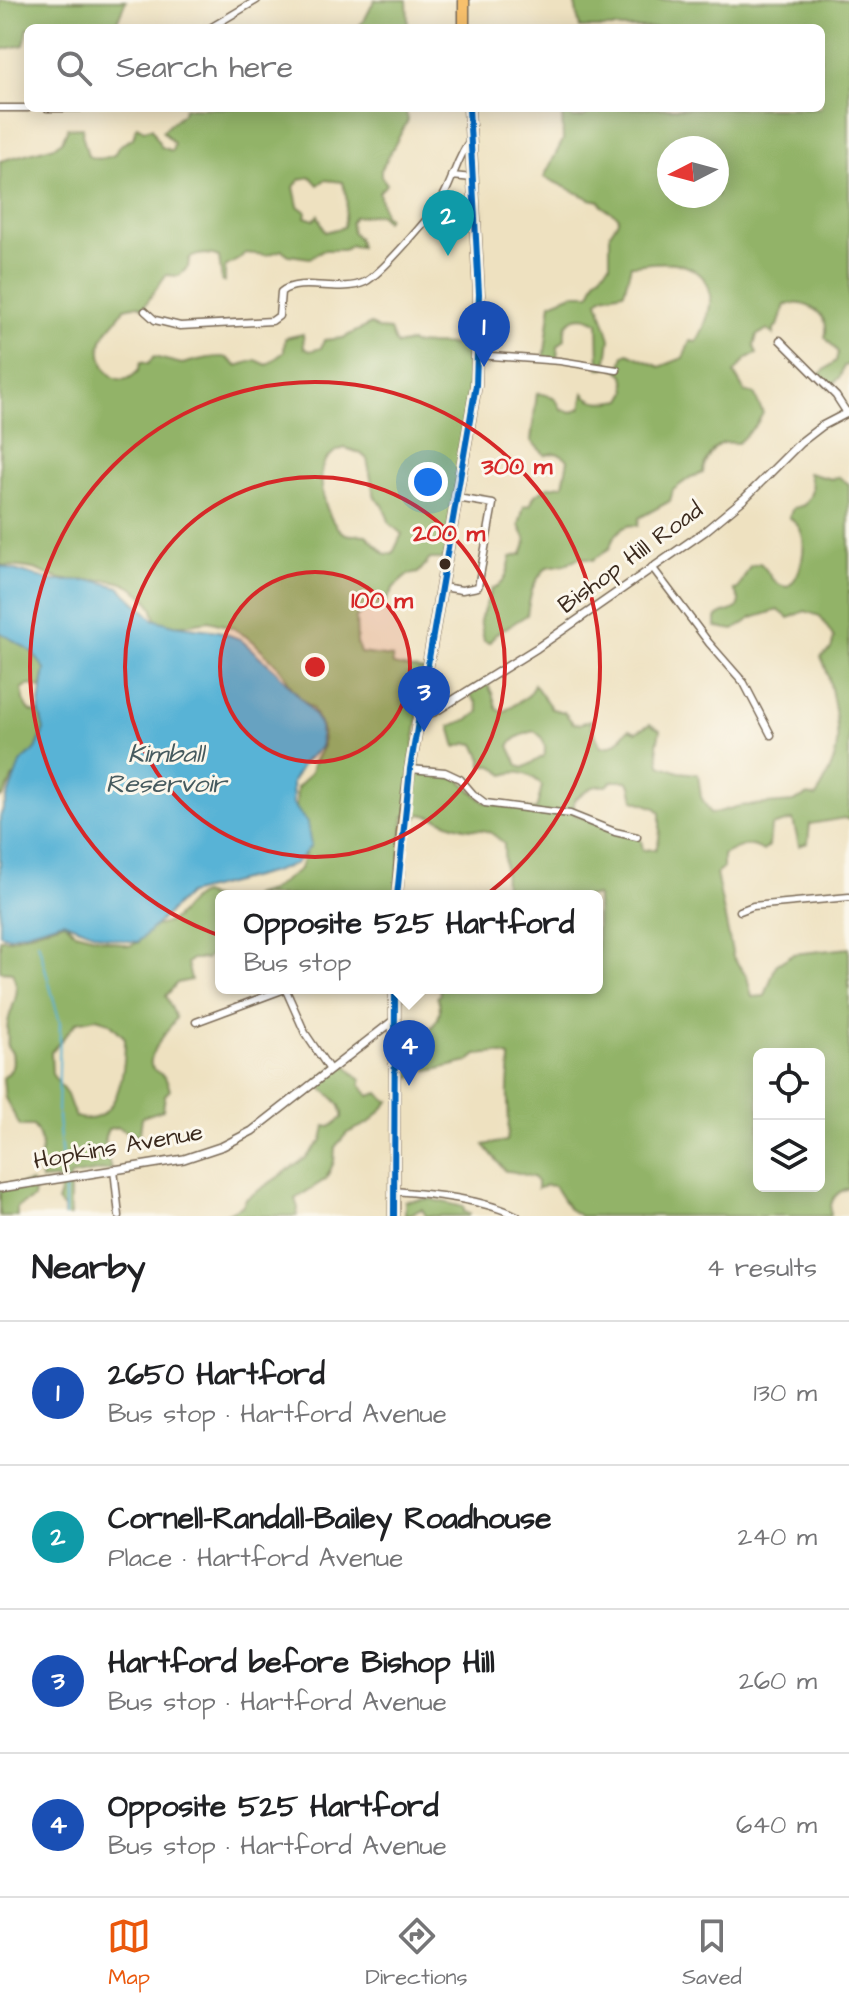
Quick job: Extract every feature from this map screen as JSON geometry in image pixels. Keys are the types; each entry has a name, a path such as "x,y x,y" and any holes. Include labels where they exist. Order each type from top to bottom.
{"highway":[{"path":"464,0 464,24"},
{"path":"397,890 410,769 476,385 479,294 469,112"},
{"path":"394,1216 395,994"}],"street":[{"path":"217,24 257,0"},
{"path":"0,108 24,108"},
{"path":"145,311 155,320 180,326 272,321 279,316 283,290 302,285 331,288 364,282 391,258 443,197 463,149 471,139"},
{"path":"452,176 473,178"},
{"path":"780,340 848,412"},
{"path":"477,355 560,361 617,370"},
{"name":"Bishop Hill Road","path":"420,717 436,711 518,660 704,532 745,498 800,443 848,412"},
{"path":"442,587 462,590 478,587 490,527 493,504 457,498"},
{"path":"652,567 709,643 744,683 771,735"},
{"path":"410,769 445,772 460,779 485,803 570,814 615,832 637,837"},
{"path":"740,911 753,906 849,897"},
{"path":"196,1022 272,994"},
{"path":"287,994 330,1070"},
{"name":"Hopkins Avenue","path":"0,1188 184,1159 223,1146 252,1131 393,1021"},
{"path":"114,1169 119,1216"},
{"path":"394,1191 420,1193 517,1216"}],"green space":[{"path":"0,0 126,0 116,24 24,24 24,45 0,50"},
{"path":"375,0 407,0 406,24 361,24"},
{"path":"574,0 849,0 849,365 844,366 840,377 829,388 817,376 836,361 838,352 825,337 825,322 809,306 785,305 778,326 774,328 774,335 767,330 757,335 754,346 757,354 747,358 734,373 745,392 754,394 763,413 756,425 738,443 723,443 715,448 706,460 703,473 691,477 673,490 670,501 639,518 638,526 628,526 620,531 610,548 593,560 580,557 566,564 547,567 532,590 527,615 496,634 489,643 484,641 480,620 492,588 506,576 511,557 522,554 526,544 519,525 524,506 530,505 535,495 548,487 563,485 568,460 558,453 545,455 531,441 537,393 552,397 561,409 572,412 581,408 584,393 597,401 622,400 627,391 624,375 617,369 624,355 628,353 660,367 683,358 690,341 697,342 710,305 707,284 701,275 690,268 670,262 631,265 624,292 603,296 598,301 610,339 606,368 599,368 598,323 579,317 566,326 565,339 558,346 557,359 544,360 551,303 573,294 590,294 596,279 610,264 610,233 618,221 618,216 603,207 600,201 544,177 563,140 562,112 569,112 573,118 583,117 588,112 825,112 825,24 579,24"},
{"path":"183,112 406,112 408,120 381,170 387,184 379,192 384,215 388,217 386,221 379,214 354,217 352,232 358,238 360,247 324,250 310,258 289,255 282,250 267,255 245,253 225,267 225,282 222,282 219,257 204,254 192,257 179,276 166,275 143,308 139,305 124,308 105,334 101,354 111,375 123,379 138,371 141,362 148,364 154,357 182,364 223,357 237,366 256,360 267,365 284,352 285,338 303,334 304,348 310,351 321,348 324,340 343,338 371,324 377,329 390,330 396,345 411,342 479,345 445,559 430,559 418,573 408,575 394,587 384,605 367,608 356,617 360,653 392,657 393,665 425,671 411,765 458,778 484,802 536,810 542,786 524,774 504,775 493,766 482,766 475,744 456,747 450,726 479,712 477,703 467,692 485,680 497,709 503,712 529,695 534,684 552,709 564,712 573,723 591,720 601,747 616,743 630,729 636,732 650,724 660,730 657,745 660,765 679,772 698,774 701,797 711,814 740,806 793,802 808,795 816,797 832,765 837,744 833,699 821,657 831,649 834,638 820,616 805,611 789,618 778,610 752,618 734,630 716,627 716,618 738,607 734,590 738,589 750,566 760,563 773,580 787,587 797,575 803,540 798,526 789,517 793,508 804,505 810,497 812,486 808,473 831,479 839,477 849,484 849,820 844,818 810,824 808,843 799,846 793,820 771,826 769,846 763,851 748,846 728,852 723,855 723,868 716,874 733,957 747,977 752,997 765,996 776,965 793,954 849,948 849,1188 834,1198 831,1216 580,1216 569,1209 554,1186 537,1189 533,1177 505,1171 484,1145 507,1141 510,1057 497,1053 477,1055 468,1062 434,1070 424,1069 411,1077 402,1077 404,1063 416,1042 438,1018 440,1008 437,997 440,994 603,994 603,890 505,890 504,844 497,837 486,831 464,828 419,814 417,818 404,816 397,890 271,890 300,869 308,844 296,809 297,788 311,772 323,746 322,728 312,708 296,695 281,669 253,641 233,628 209,621 176,626 156,621 147,600 129,585 103,580 62,579 33,569 0,565 0,161 55,146 62,141 68,128 83,127 82,134 91,158 114,155 119,146 133,138 137,126 144,130 152,128 161,147 172,151 174,143 162,131","holes":["311,177 318,185 325,180 343,182 347,201 344,227 325,232 318,215 314,220 305,217 306,212 298,206 294,187 300,179","345,448 367,459 375,498 383,505 390,524 402,534 393,553 385,554 366,535 351,535 339,530 325,502 321,480 324,463 333,453","534,731 545,745 544,756 523,768 518,765 509,746 516,738","612,781 627,781 634,800 656,808 660,813 656,849 643,850 637,837 574,814 574,800 589,789 607,786"]},
{"path":"0,612 49,652 41,688 30,685 22,688 29,710 38,713 53,711 53,727 21,775 13,777 0,798"},
{"path":"202,894 215,898 215,938 212,953 206,959 192,959 187,963 191,980 177,983 166,996 176,1018 155,1049 151,1062 152,1067 164,1076 170,1090 165,1095 163,1110 142,1117 140,1133 135,1136 118,1127 108,1129 104,1144 111,1169 70,1176 70,1216 64,1216 64,1208 57,1202 60,1193 57,1179 41,1180 41,1145 37,1132 33,1126 20,1126 5,1098 3,1078 11,1070 13,1060 12,1052 7,1047 7,1025 16,998 16,987 12,972 0,971 0,939 11,939 65,922 75,932 129,946 139,942 137,937 147,929 172,920","holes":["96,1018 109,1022 125,1038 121,1080 110,1106 101,1115 90,1119 75,1117 67,1095 52,1074 51,1052 77,1022"]},
{"path":"343,1060 361,1079 361,1085 369,1096 379,1093 390,1101 369,1123 347,1133 335,1147 334,1162 326,1179 295,1199 297,1216 222,1216 242,1206 246,1199 306,1158 322,1140 325,1126 330,1127 342,1118 340,1106 316,1082"},
{"path":"32,1182 34,1198 17,1207 17,1216 0,1216 0,1188"},
{"path":"430,1199 464,1207 464,1212 470,1213 469,1216 426,1216 422,1209 405,1216 405,1201"}],"water":[{"name":"Kimball Reservoir","path":"0,566 53,581 97,581 119,587 153,619 218,631 240,639 276,671 320,724 321,747 304,762 292,782 293,804 307,823 311,846 295,864 188,894 138,942 99,935 63,921 9,937 0,934 0,817 20,763 36,749 44,730 39,710 45,669 32,652 0,632"}],"waterway":[{"path":"38,942 60,1023 58,1118 63,1172"},
{"path":"65,1181 65,1216"}],"transit line":[{"path":"398,890 410,769 476,385 479,294 469,112"},
{"path":"394,1216 395,994"}],"place":[{"name":"Cornell-Randall-Bailey Roadhouse","path":"448,256"},
{"name":"2650 Hartford","path":"484,367"},
{"name":"Hartford before Bishop Hill","path":"424,732"},
{"name":"Opposite 525 Hartford","path":"409,1086"}]}
